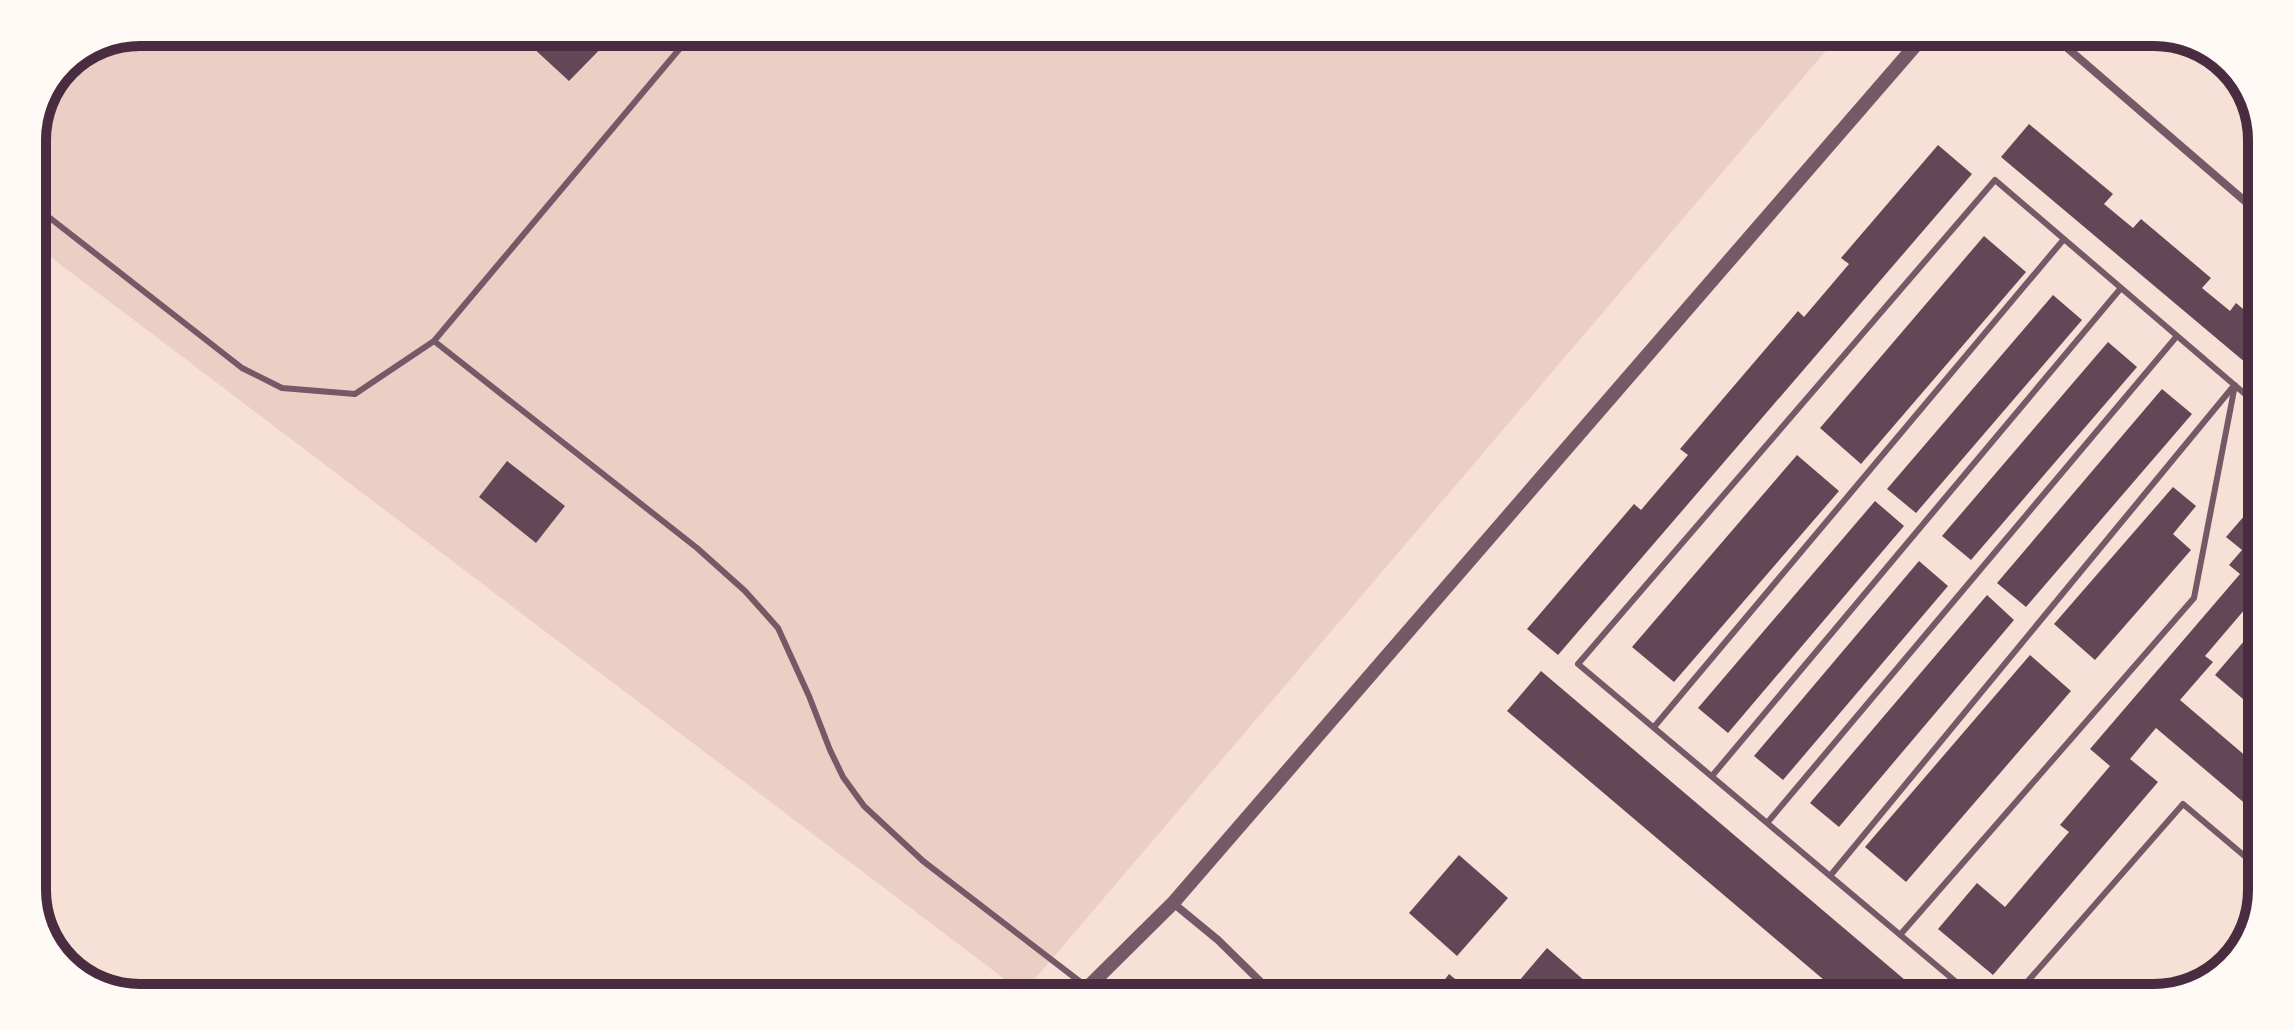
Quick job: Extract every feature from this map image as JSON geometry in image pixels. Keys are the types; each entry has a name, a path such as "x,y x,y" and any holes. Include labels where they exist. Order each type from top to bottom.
{"street":[{"path":"1090,984 1173,903 1915,46"},
{"path":"2065,46 2248,204"},
{"path":"1173,903 1218,940 1263,984"}],"lane":[{"path":"46,215 242,368 282,388 355,394 434,341 682,46"},
{"path":"1958,984 1578,664 1995,180 2248,396"},
{"path":"1654,727 2064,239"},
{"path":"1712,776 2121,288"},
{"path":"1767,823 2177,336"},
{"path":"434,341 697,548 745,591 778,628 843,777 864,806 923,861 1077,984"},
{"path":"1830,876 2235,385"},
{"path":"1900,935 2194,598 2235,385"},
{"path":"2025,984 2183,804 2248,859"}],"shaded area":[{"path":"140,46 1830,46 1031,984 1011,984 46,254 46,134 49,116 65,83 78,69 110,51"}],"building":[{"path":"531,46 603,46 569,81"},
{"path":"2029,124 2113,194 2104,204 2133,228 2141,219 2211,278 2202,288 2230,311 2236,303 2248,313 2248,365 2001,157"},
{"path":"1938,145 1972,174 1558,655 1527,629 1634,504 1641,510 1688,455 1680,449 1798,311 1804,317 1849,264 1841,258"},
{"path":"1984,236 2026,272 1861,464 1820,428"},
{"path":"2053,295 2082,320 1916,513 1887,489"},
{"path":"2108,342 2137,367 1971,560 1942,536"},
{"path":"2162,389 2192,414 2026,607 1997,583"},
{"path":"1797,455 1839,491 1674,682 1632,647"},
{"path":"507,461 565,506 536,543 479,497"},
{"path":"2173,487 2196,506 2173,534 2191,550 2095,660 2054,624"},
{"path":"1875,501 1904,526 1728,733 1698,708"},
{"path":"2248,512 2248,606 2205,656 2213,662 2180,700 2248,758 2248,806 2156,728 2130,759 2158,782 1993,975 1938,929 1977,883 2005,907 2069,832 2060,825 2110,766 2090,749 2240,574 2229,565 2242,550 2226,537"},
{"path":"1919,561 1948,586 1783,780 1754,756"},
{"path":"1987,595 2014,620 1839,827 1810,803"},
{"path":"2248,636 2248,693 2243,699 2215,675"},
{"path":"2030,655 2071,691 1906,882 1865,847"},
{"path":"1541,671 1910,984 1829,984 1507,711"},
{"path":"1459,855 1508,898 1457,956 1409,913"},
{"path":"1547,948 1588,984 1516,984"},
{"path":"1449,974 1461,984 1441,984"}]}
